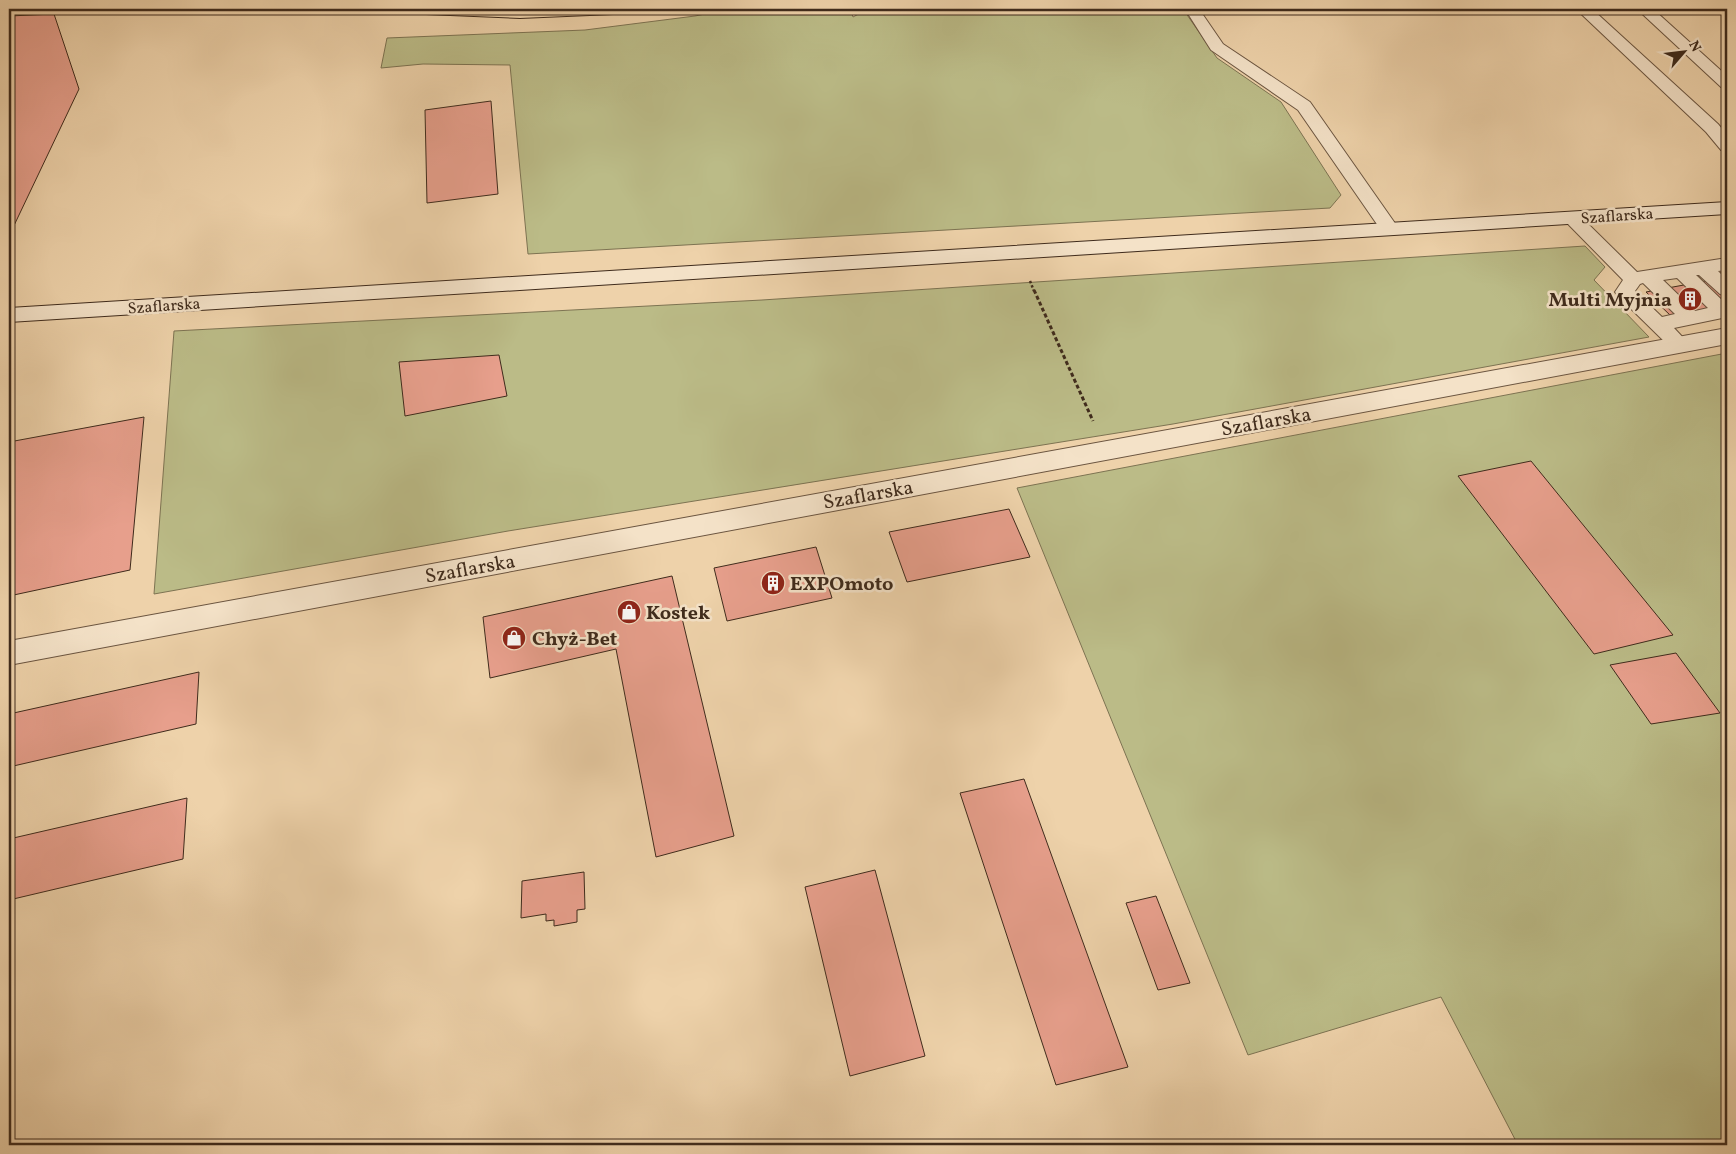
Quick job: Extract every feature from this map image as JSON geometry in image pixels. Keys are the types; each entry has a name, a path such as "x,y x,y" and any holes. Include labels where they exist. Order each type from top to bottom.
{"main road":[{"path":"426,9 477,14 536,14 613,9"}],"street":[{"name":"Szaflarska","path":"9,315 1017,254 1727,208"},
{"name":"Szaflarska","path":"9,653 1680,345 1726,320"}],"lane":[{"path":"1192,9 1217,47 1304,106 1390,229"},
{"path":"1583,9 1712,128 1727,146"},
{"path":"1644,9 1727,84"},
{"path":"1572,218 1640,278 1691,318"},
{"path":"1680,345 1625,292 1640,278 1726,265"},
{"path":"1703,268 1727,290"},
{"path":"1681,271 1726,320"},
{"path":"1658,324 1691,318 1726,320"}],"path":[{"path":"1017,254 1107,450"}],"green space":[{"path":"730,9 850,9 853,17 868,9 1183,9 1217,58 1281,102 1341,195 1330,208 528,254 510,65 423,64 381,68 387,38 585,30 695,16"},
{"path":"1585,246 1605,267 1594,280 1649,337 1173,424 508,531 154,594 174,331 762,300"},
{"path":"1727,353 1727,1145 1518,1145 1441,997 1248,1055 1017,488"}],"building":[{"path":"54,14 79,89 9,236 9,16"},
{"path":"491,101 498,194 427,203 425,110"},
{"name":"Multi Myjnia","path":"1727,277 1727,305 1671,316 1646,292"},
{"path":"499,355 507,396 405,416 399,362"},
{"path":"144,417 130,570 9,596 9,442"},
{"path":"1531,461 1673,635 1594,654 1458,476"},
{"path":"1009,509 1030,557 907,582 889,532"},
{"name":"EXPOmoto","path":"816,547 832,598 727,621 714,568"},
{"path":"672,576 734,836 656,857 616,649 490,678 483,617"},
{"path":"1676,653 1720,713 1651,724 1610,665"},
{"path":"199,672 196,724 9,767 9,714"},
{"path":"1024,779 1128,1067 1056,1085 960,793"},
{"path":"187,798 183,859 9,900 9,839"},
{"path":"875,870 925,1056 850,1076 805,887"},
{"path":"584,872 585,909 577,910 577,922 554,926 554,920 546,921 546,914 521,918 522,881"},
{"path":"1156,896 1190,983 1158,990 1126,903"}],"place":[{"name":"Multi Myjnia","path":"1690,299"},
{"name":"EXPOmoto","path":"773,583"},
{"name":"Kostek","path":"629,612"},
{"name":"Chyż-Bet","path":"514,638"}]}
